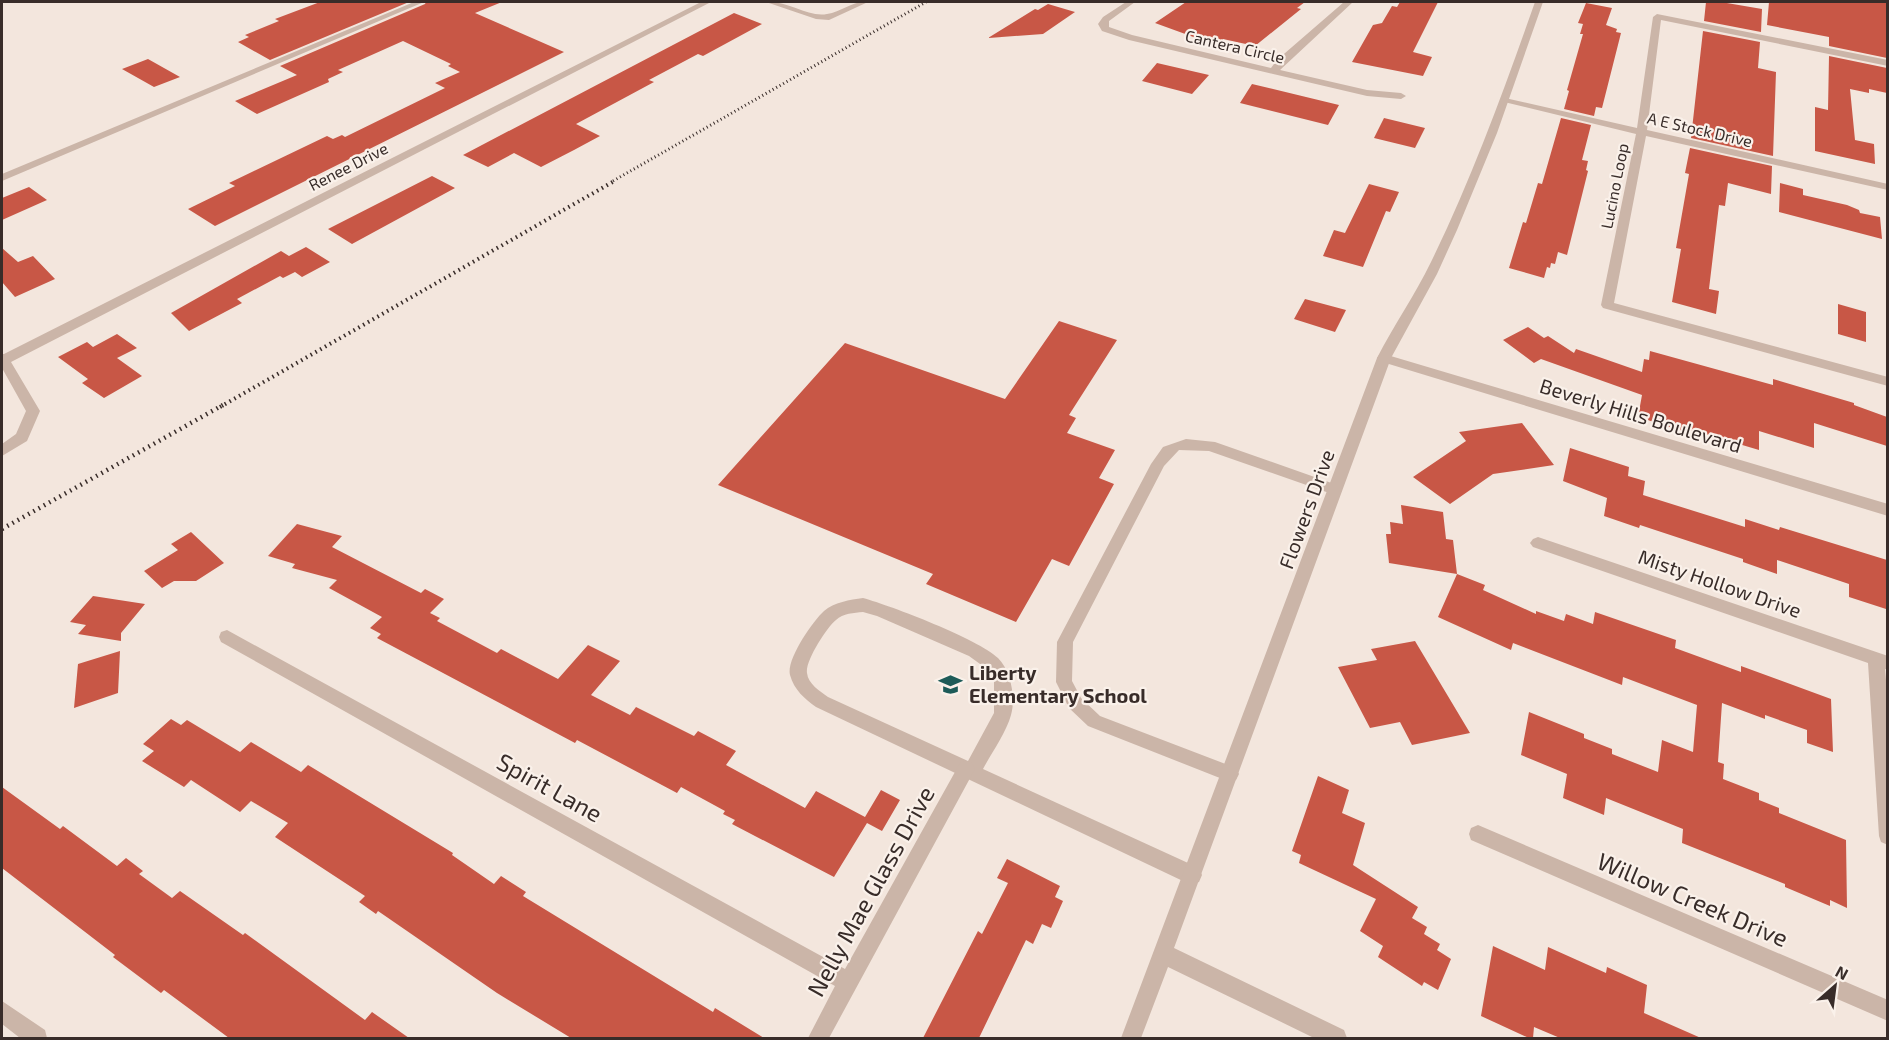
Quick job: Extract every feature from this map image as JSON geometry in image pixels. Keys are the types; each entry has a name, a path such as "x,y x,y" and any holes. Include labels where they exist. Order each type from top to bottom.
{"street":[{"path":"2,178 420,2"},
{"name":"Renee Drive","path":"3,359 707,2"},
{"path":"770,2 806,14 830,17 864,2"},
{"name":"Cantera Circle","path":"1131,2 1106,19 1103,24 1105,29 1129,37 1368,93 1401,96"},
{"path":"1274,71 1280,62 1349,2"},
{"name":"Flowers Drive","path":"1131,1038 1384,358 1436,264 1505,101 1539,2"},
{"name":"Lucino Loop","path":"1887,63 1657,17 1642,131 1607,305 1887,382"},
{"name":"A E Stock Drive","path":"1505,101 1887,187"},
{"name":"Beverly Hills Boulevard","path":"1384,358 1887,510"},
{"path":"2,452 22,437 33,411 3,359"},
{"path":"1230,774 1094,721 1075,703 1064,682 1065,642 1158,464 1165,452 1175,444 1191,443 1210,446 1335,490"},
{"name":"Misty Hollow Drive","path":"1538,543 1882,661"},
{"path":"969,770 1003,714 1002,679 993,664 975,651 881,610 863,605 846,607 830,615 800,658 798,674 807,691 822,702 1192,874"},
{"name":"Spirit Lane","path":"227,637 849,982"},
{"path":"1882,661 1887,836"},
{"name":"Nelly Mae Glass Drive","path":"818,1038 969,770"},
{"name":"Willow Creek Drive","path":"1478,834 1887,1011"},
{"path":"1164,954 1336,1038"},
{"path":"2,1011 37,1038"}],"building":[{"path":"320,2 409,2 270,60 238,42 249,37 245,35 279,21 275,19"},
{"path":"426,2 502,2 475,13 564,52 215,226 188,209 235,186 229,183 327,136 333,139 342,135 345,137 445,88 435,83 460,72 448,66 451,64 403,41 338,70 343,72 328,79 329,82 257,114 235,101 297,75 280,66"},
{"path":"1186,2 1305,2 1297,8 1301,9 1255,46 1223,39 1221,47 1155,23"},
{"path":"1400,2 1438,2 1413,52 1432,57 1423,76 1352,62 1373,25 1382,23 1392,6 1397,7"},
{"path":"1706,2 1721,2 1762,9 1761,32 1704,21"},
{"path":"1769,2 1887,2 1887,58 1829,46 1829,37 1767,25"},
{"path":"1586,3 1612,8 1606,25 1621,33 1602,108 1596,107 1594,116 1564,109 1583,34 1580,34 1583,24 1578,23"},
{"path":"1048,4 1075,12 1043,34 988,38 1035,9 1038,10"},
{"path":"734,13 762,24 703,56 698,54 649,80 654,82 576,124 600,136 574,150 541,167 514,153 488,167 463,155"},
{"path":"1703,31 1760,42 1758,68 1776,72 1773,156 1691,138"},
{"path":"1829,56 1887,68 1887,93 1869,89 1869,93 1850,89 1855,140 1874,144 1875,164 1815,151 1815,107 1828,110"},
{"path":"148,59 180,77 154,87 122,69"},
{"path":"1157,63 1209,75 1192,94 1142,81"},
{"path":"1252,84 1339,105 1328,125 1240,103"},
{"path":"1384,118 1425,128 1415,148 1374,138"},
{"path":"1561,118 1591,125 1582,160 1588,161 1586,170 1588,171 1567,255 1558,252 1555,264 1551,263 1550,268 1547,267 1544,278 1509,268 1538,183 1542,184"},
{"path":"1690,148 1772,166 1771,194 1728,183 1725,206 1719,205 1709,289 1719,291 1716,314 1672,302 1681,249 1676,248 1689,174 1685,173"},
{"path":"432,176 455,188 352,244 328,229"},
{"path":"1780,183 1803,189 1803,195 1847,205 1859,210 1860,213 1880,217 1882,239 1779,212"},
{"path":"1369,184 1399,192 1390,212 1386,211 1363,267 1323,256 1334,230 1345,233"},
{"path":"29,187 47,200 2,220 2,198"},
{"path":"306,247 330,262 302,277 295,272 283,278 280,276 237,299 242,303 189,331 171,313 281,251 289,256"},
{"path":"2,248 18,262 33,256 55,279 15,297 2,282"},
{"path":"1305,299 1346,310 1335,332 1294,319"},
{"path":"1838,304 1866,312 1866,342 1838,334"},
{"path":"1059,321 1117,340 1069,415 1076,418 1067,433 1115,450 1099,478 1114,484 1069,566 1052,559 1016,622 926,584 933,574 718,485 845,343 1005,399"},
{"path":"1528,327 1544,338 1548,336 1574,353 1576,349 1642,372 1644,359 1649,360 1650,351 1773,385 1773,379 1854,403 1854,405 1887,417 1887,446 1814,423 1814,448 1759,431 1759,450 1692,430 1692,434 1638,417 1642,395 1541,359 1534,363 1503,340"},
{"path":"117,334 137,348 117,358 142,376 104,398 82,383 88,379 58,357 87,342 93,347"},
{"path":"1522,423 1554,465 1493,474 1450,504 1413,477 1466,441 1459,432"},
{"path":"1570,448 1629,467 1628,476 1645,481 1643,495 1745,527 1745,519 1779,530 1780,527 1887,560 1886,609 1849,597 1849,584 1777,560 1777,574 1743,562 1743,559 1640,525 1639,528 1604,516 1607,498 1563,481"},
{"path":"1401,505 1443,512 1446,539 1453,540 1457,574 1389,563 1386,534 1391,534 1390,522 1403,524"},
{"path":"297,524 342,536 332,547 421,593 425,589 444,599 430,613 440,618 437,621 497,653 501,649 558,679 588,645 620,661 591,695 630,715 636,707 694,736 698,731 736,751 726,765 805,808 816,791 865,817 881,790 900,800 882,831 867,823 834,877 732,824 735,820 723,814 725,811 681,787 677,793 577,740 575,743 377,638 381,634 370,628 382,617 329,588 337,580 292,568 295,564 268,556"},
{"path":"191,532 224,563 196,581 174,581 162,588 144,571 178,550 171,544"},
{"path":"1457,574 1485,585 1483,590 1536,614 1536,611 1564,621 1566,614 1593,624 1595,612 1676,640 1675,648 1741,672 1741,666 1831,699 1833,752 1807,743 1807,730 1765,715 1765,719 1722,703 1718,762 1724,764 1723,779 1759,793 1759,800 1779,808 1779,813 1846,840 1847,908 1830,900 1830,906 1785,887 1785,884 1682,843 1683,829 1606,798 1604,815 1563,798 1567,774 1521,755 1529,712 1584,734 1584,738 1612,749 1612,754 1658,772 1662,740 1693,752 1697,705 1623,677 1622,685 1513,643 1511,650 1438,617"},
{"path":"93,596 145,604 121,633 121,641 78,634 86,625 70,622"},
{"path":"1415,641 1470,733 1412,745 1400,722 1370,728 1338,667 1377,660 1371,649"},
{"path":"120,651 118,693 74,708 78,664"},
{"path":"171,719 181,725 187,720 240,752 251,742 301,772 308,765 453,853 452,855 494,884 501,876 526,892 523,896 713,1012 715,1008 764,1038 571,1038 497,993 378,911 376,914 359,902 365,896 275,837 288,823 251,801 240,812 191,780 184,787 142,761 154,751 143,744"},
{"path":"1318,776 1349,790 1342,813 1365,823 1353,865 1418,907 1412,918 1427,927 1424,934 1440,944 1437,950 1451,959 1438,990 1424,982 1422,986 1378,957 1383,946 1360,931 1376,899 1299,863 1301,855 1292,851"},
{"path":"2,787 60,829 63,826 117,866 126,858 143,871 139,874 172,898 180,891 243,935 245,933 365,1020 372,1012 409,1038 229,1038 164,990 161,993 2,868"},
{"path":"1007,859 1060,886 1055,897 1063,901 1051,928 1042,924 1033,944 1026,940 979,1038 923,1038 978,931 982,934 1008,883 997,878"},
{"path":"1493,946 1545,970 1548,947 1606,973 1607,967 1647,985 1644,1013 1701,1038 1560,1038 1534,1027 1533,1038 1529,1038 1481,1016"}],"railway":[{"path":"613,181 926,2"},
{"path":"220,407 616,180"},
{"path":"2,529 223,405"}],"place":[{"name":"Liberty Elementary School","path":"951,684"}]}
